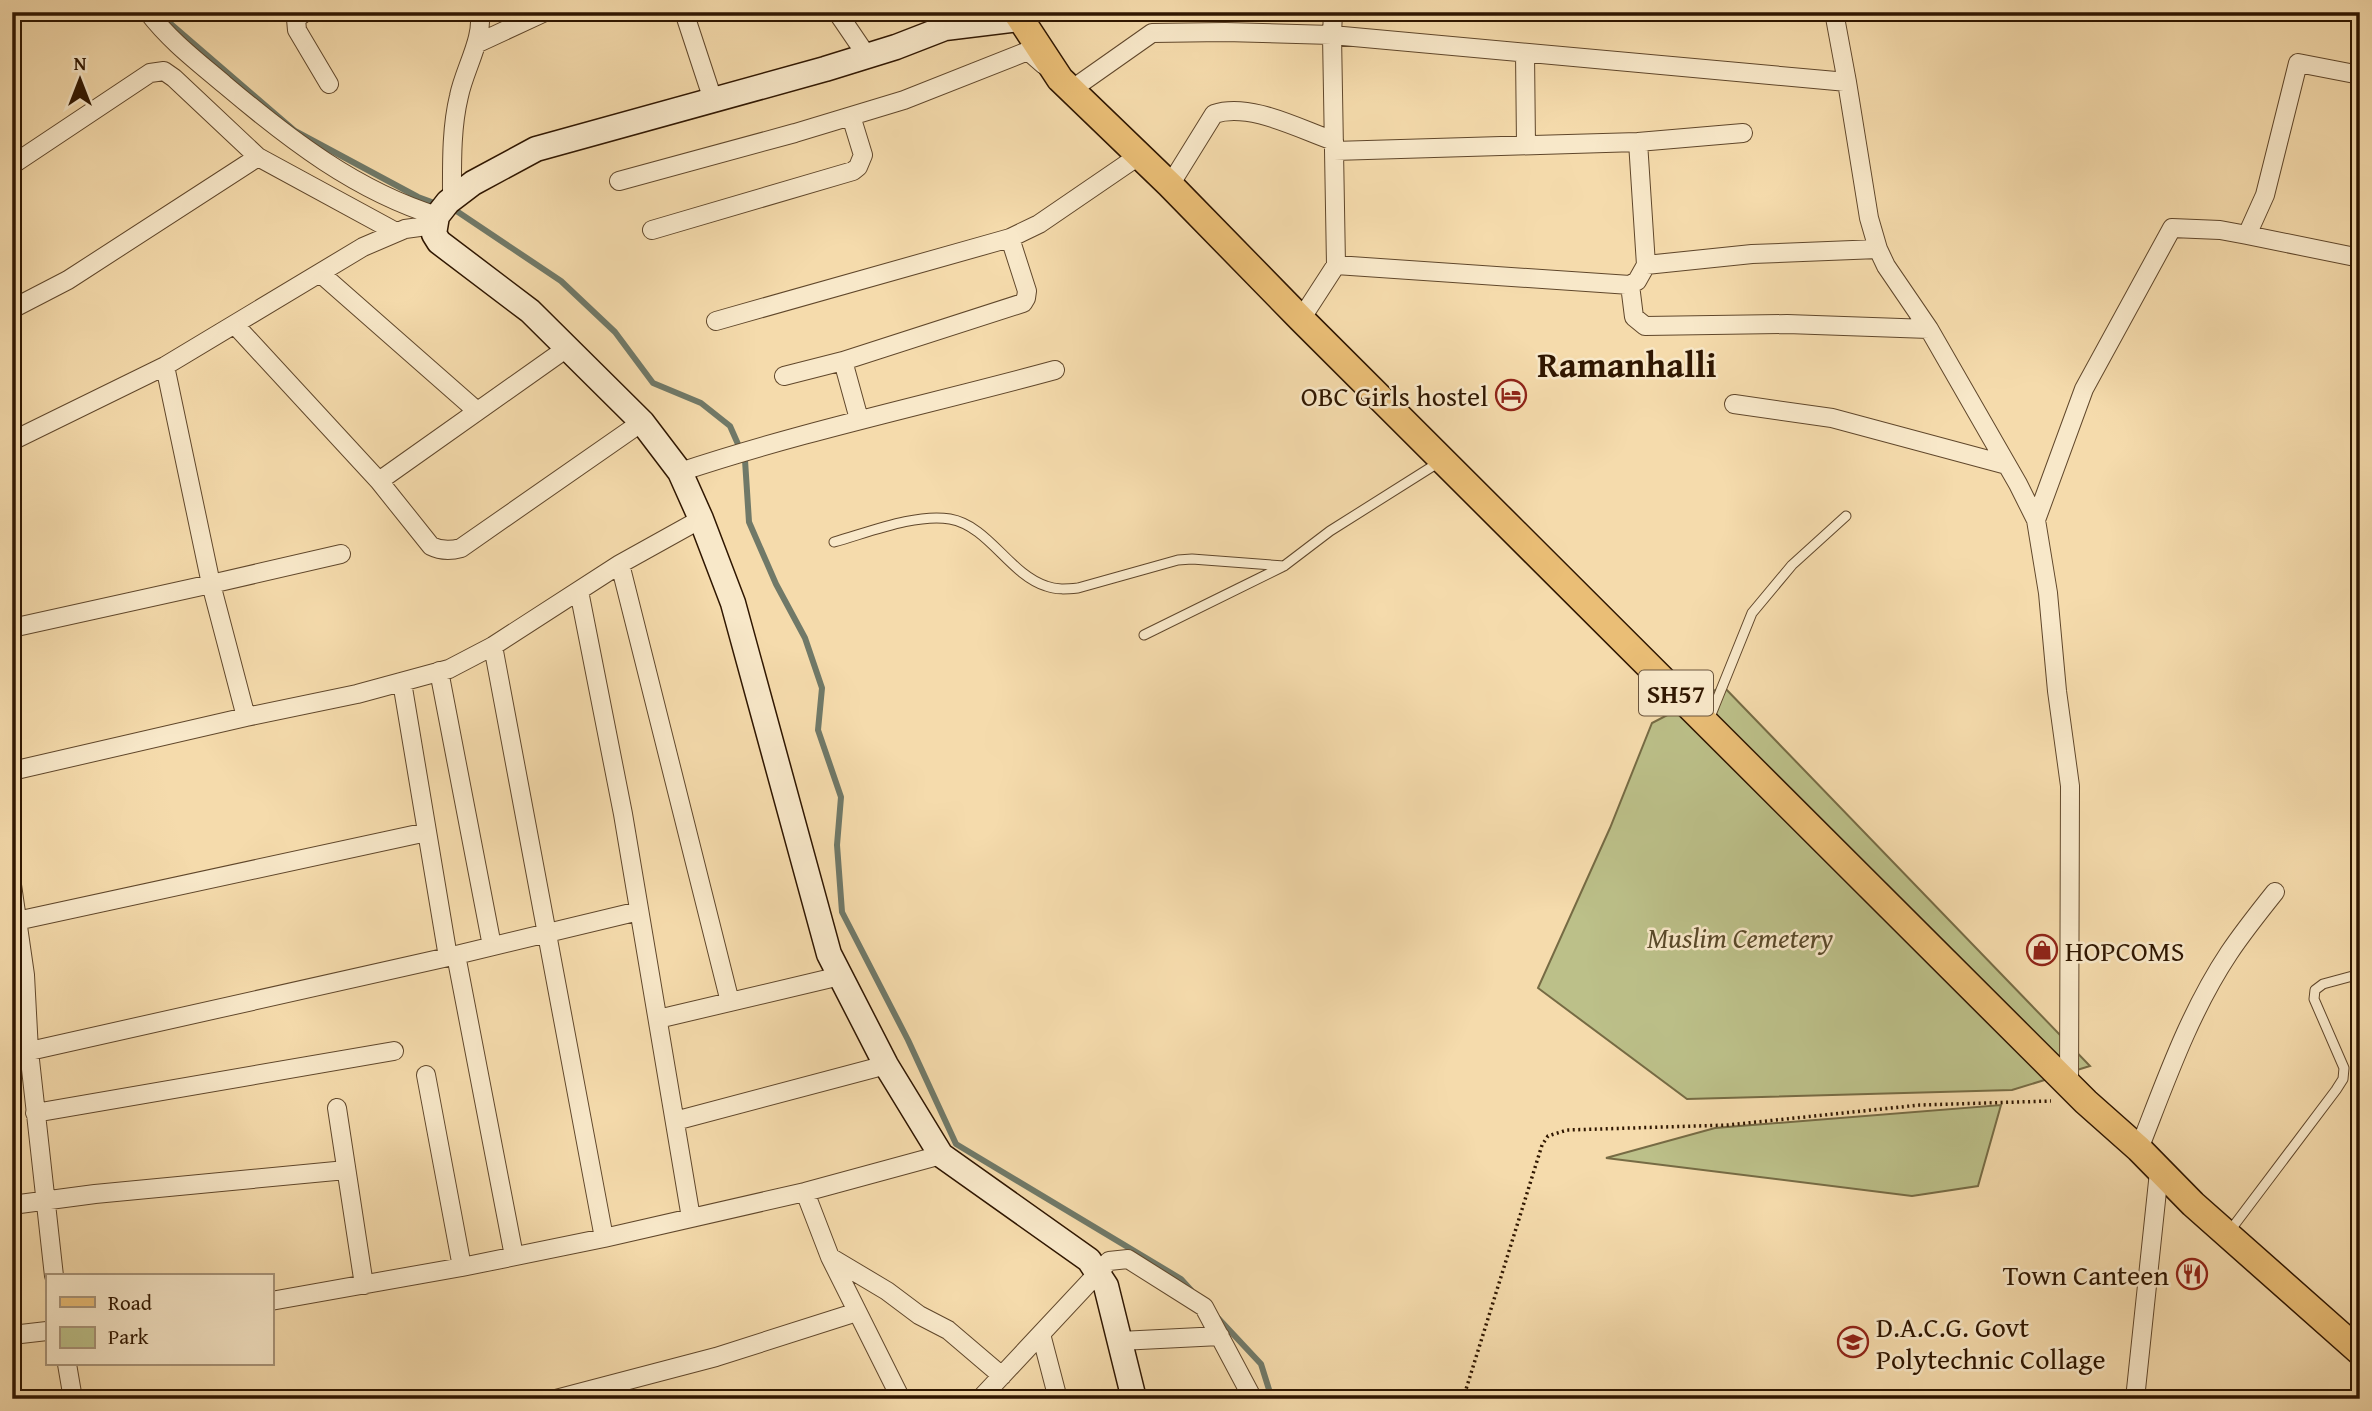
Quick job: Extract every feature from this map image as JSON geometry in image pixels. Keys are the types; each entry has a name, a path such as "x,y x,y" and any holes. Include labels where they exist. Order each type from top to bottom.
{"main road":[{"name":"SH57","path":"1020,14 1066,84 2078,1093 2227,1235 2360,1352"}],"street":[{"path":"148,12 166,35 197,62 260,114 337,171 405,206 442,211"},
{"path":"305,12 296,19 297,30 329,84"},
{"path":"479,12 482,24 458,97 442,211 434,234 439,242 530,311 642,422 680,472 733,603 829,954 886,1065 941,1155 1089,1260 1098,1273 1106,1286 1134,1399"},
{"path":"476,44 545,12"},
{"path":"684,12 713,100"},
{"path":"837,12 867,56"},
{"path":"1301,318 1335,265 1333,12"},
{"path":"1835,12 1869,218 1878,249 1886,266 1928,328 2036,520 2048,593 2057,691 2070,786 2078,1093"},
{"path":"12,441 164,366 363,247 442,211 473,183 536,149 867,56 945,28 1020,14"},
{"path":"619,181 904,100 1028,51 1066,84 1152,33 1332,35 1847,82"},
{"path":"1525,53 1526,145"},
{"path":"2247,235 2265,195 2298,63 2360,75"},
{"path":"12,165 149,73 163,71 174,78 258,157 396,232"},
{"path":"716,321 1010,238 1039,224 1137,157 1166,181 1214,114 1226,110 1238,109 1260,115 1334,146 1638,142 1743,133"},
{"path":"652,230 853,171 858,167 863,155 851,116"},
{"path":"1335,265 1630,285 1637,281 1646,265 1638,142"},
{"path":"12,309 68,279 258,157"},
{"path":"2036,520 2084,389 2172,228 2220,230 2360,258"},
{"path":"784,376 843,361 1023,303 1027,291 1010,238"},
{"path":"1646,265 1752,254 1878,249"},
{"path":"320,273 477,411"},
{"path":"1630,285 1634,317 1645,326 1787,324 1928,328"},
{"path":"235,324 379,481 431,546 450,551 461,548 642,422"},
{"path":"379,481 567,348"},
{"path":"843,361 859,419"},
{"path":"164,366 211,584 246,717"},
{"path":"680,472 859,419 920,407 1055,370"},
{"path":"1734,404 1832,418 2007,465"},
{"path":"12,771 357,694 439,671 493,646 620,564 701,519"},
{"path":"12,628 341,554"},
{"path":"620,564 730,1002"},
{"path":"579,591 639,911 691,1217"},
{"path":"493,646 604,1238"},
{"path":"439,671 492,946"},
{"path":"402,682 427,832 514,1256"},
{"path":"15,922 427,832"},
{"path":"12,885 15,922 25,975 21,1053 35,1113 54,1274"},
{"path":"2138,1149 2184,1034 2204,996 2228,953 2275,892"},
{"path":"21,1053 639,911"},
{"path":"658,1019 840,976"},
{"path":"35,1113 394,1051"},
{"path":"675,1121 886,1065"},
{"path":"426,1075 462,1266"},
{"path":"337,1108 365,1285"},
{"path":"273,1301 604,1238 805,1192 941,1155"},
{"path":"12,1205 95,1194 345,1170"},
{"path":"2136,1399 2160,1172"},
{"path":"805,1192 830,1257 901,1399"},
{"path":"830,1257 887,1290 919,1315 948,1331 1002,1376"},
{"path":"980,1399 1109,1261 1128,1259 1204,1307 1253,1399"},
{"path":"556,1399 716,1357 857,1312"},
{"path":"12,1335 46,1331"},
{"path":"1041,1334 1058,1399"},
{"path":"1120,1341 1220,1336"},
{"path":"67,1366 73,1399"}],"lane":[{"path":"1144,635 1284,566 1330,531 1443,460"},
{"path":"1707,724 1752,613 1792,565 1846,516"},
{"path":"834,542 916,520 952,519 971,528 1033,580 1047,587 1061,589 1078,588 1178,560 1284,566"},
{"path":"2227,1235 2343,1079 2344,1068 2314,999 2315,990 2323,984 2360,974"}],"path":[{"path":"1462,1399 1542,1145 1549,1136 1567,1130 1728,1125 1920,1105 2006,1101 2078,1093"}],"green space":[{"name":"Muslim Cemetery","path":"1723,686 2090,1066 2012,1090 1687,1099 1538,988 1610,828 1652,723"},
{"path":"2001,1105 1978,1186 1912,1196 1606,1158 1715,1128"}],"waterway":[{"path":"160,12 295,131 418,197 437,204"},
{"path":"451,209 561,281 615,332 653,383 701,403 730,426 745,460 749,522 776,584 805,638 822,688 818,730 841,797 837,845 842,912 908,1040 956,1144 1181,1279 1191,1290"},
{"path":"1218,1318 1261,1364 1272,1399"}],"place":[{"name":"OBC Girls hostel","path":"1511,395"},
{"name":"HOPCOMS","path":"2042,950"},
{"name":"Town Canteen","path":"2192,1274"},
{"name":"D.A.C.G. Govt Polytechnic Collage","path":"1853,1342"}],"district":[{"name":"Ramanhalli","path":"1627,364"}]}
